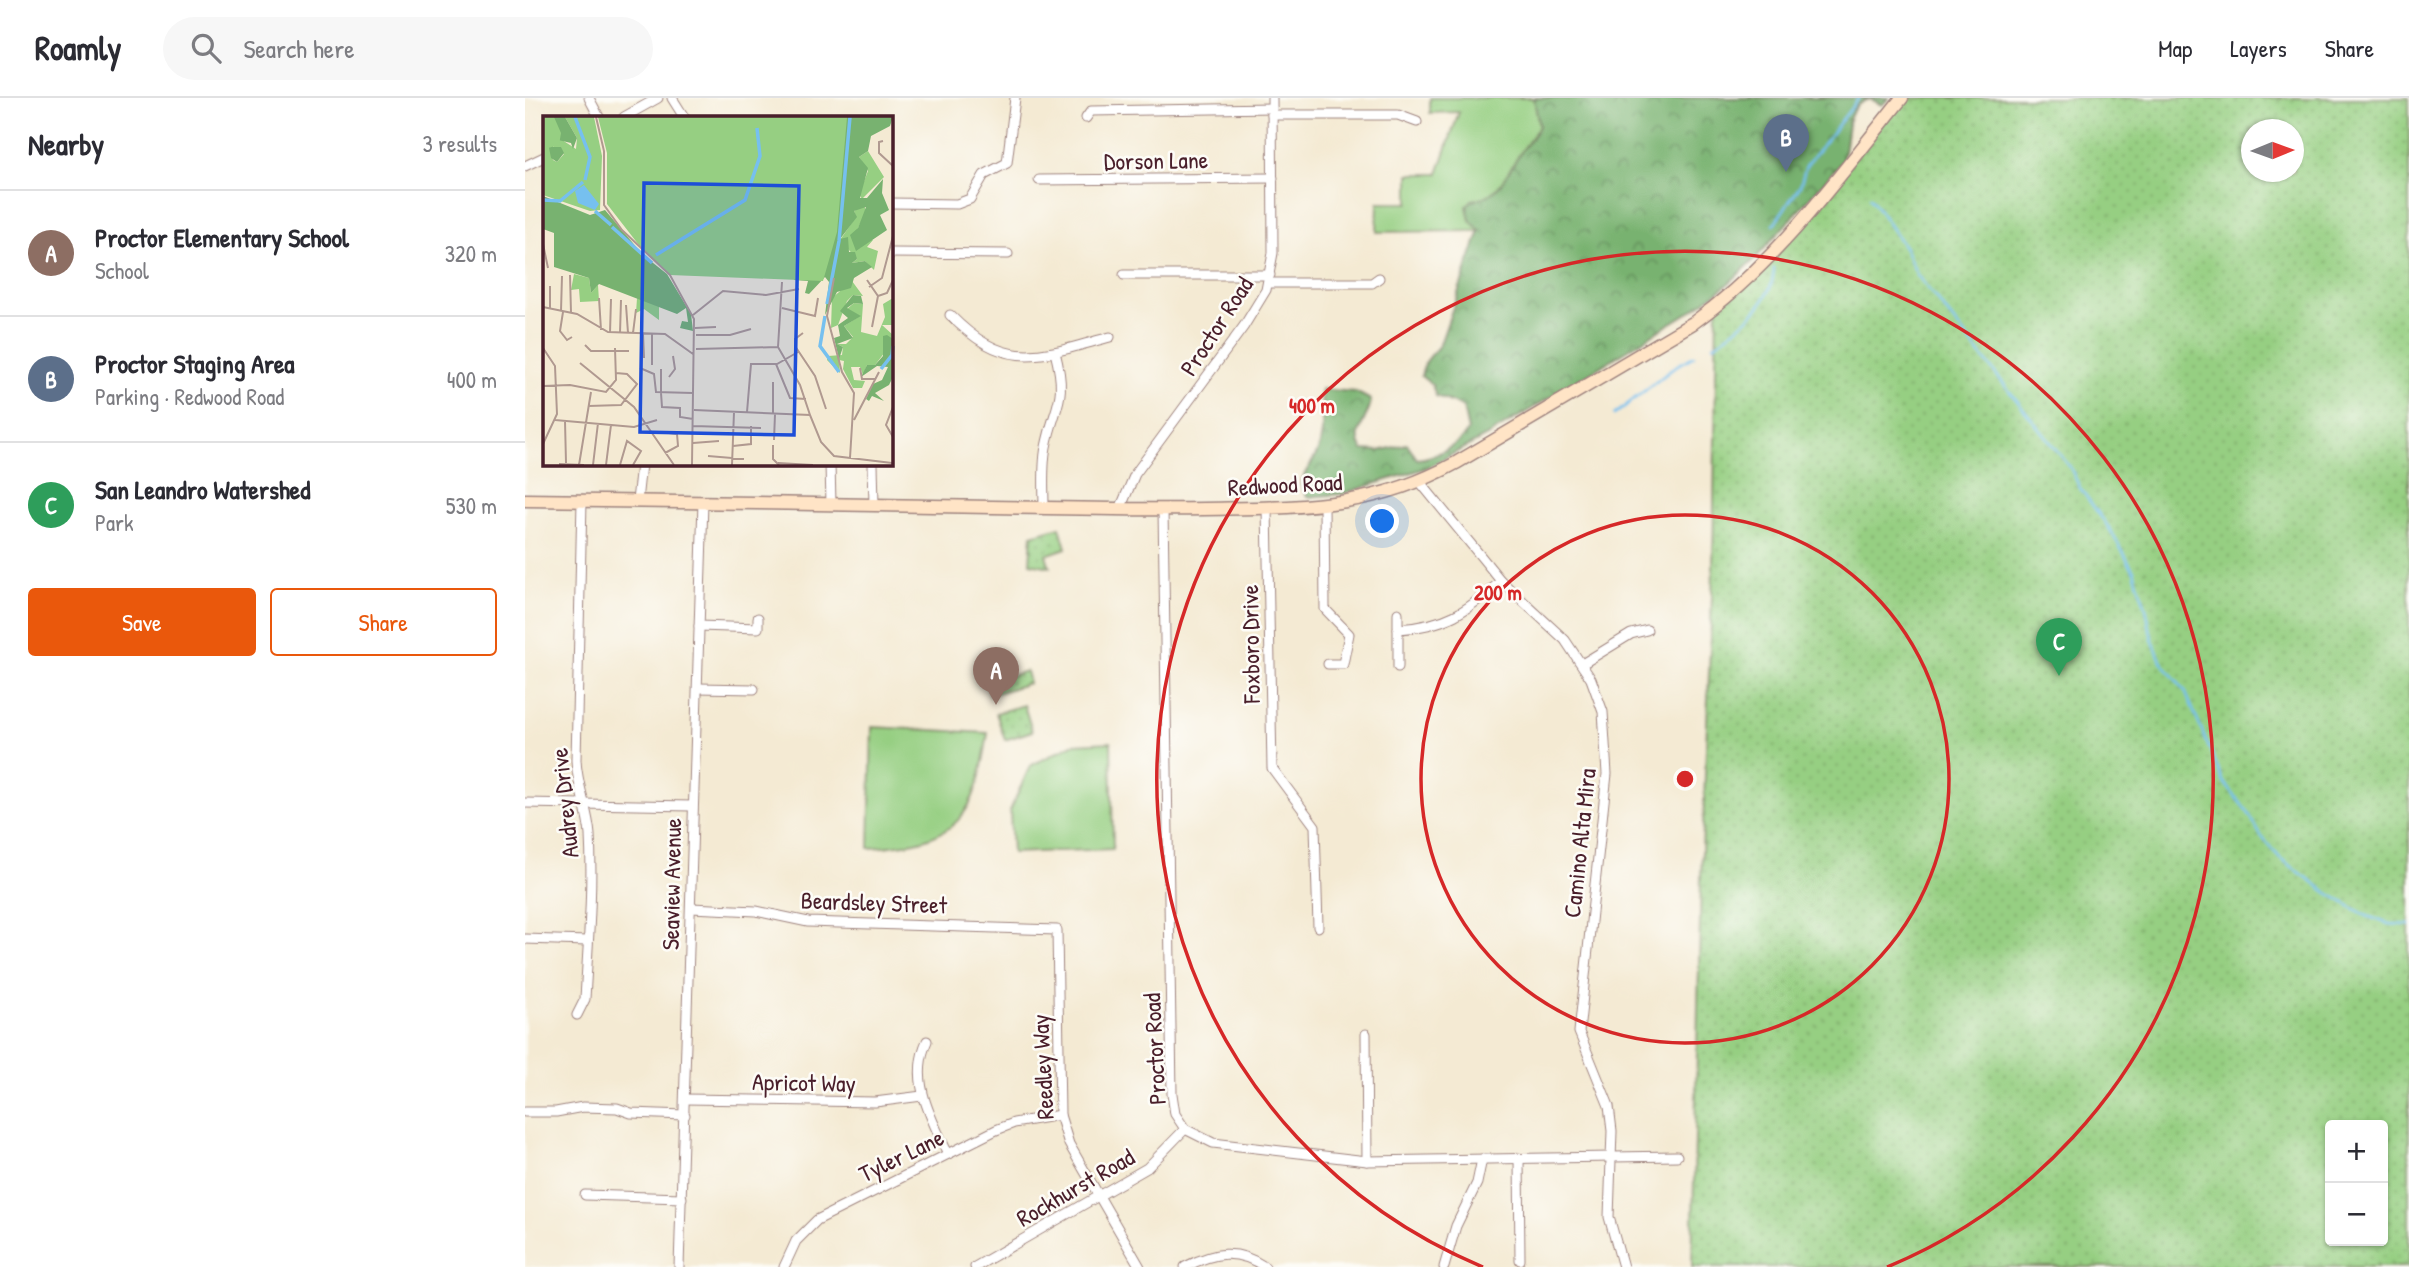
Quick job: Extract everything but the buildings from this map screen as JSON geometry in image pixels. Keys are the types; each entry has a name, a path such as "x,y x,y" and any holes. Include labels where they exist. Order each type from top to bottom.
{"main road":[{"name":"Redwood Road","path":"525,500 1163,509 1266,508 1361,500 1420,482 1693,323 1717,306 1769,257 1902,98"}],"street":[{"path":"589,98 598,116"},
{"path":"626,116 658,98"},
{"path":"672,98 683,116"},
{"path":"893,203 957,204 970,199 984,175 1007,163 1015,98"},
{"path":"1086,118 1091,111 1272,107 1398,115 1417,122"},
{"name":"Proctor Road","path":"1120,509 1135,474 1249,320 1269,279 1273,178 1272,107"},
{"path":"525,166 543,157"},
{"name":"Dorson Lane","path":"1039,180 1273,178"},
{"path":"893,253 1008,254"},
{"path":"1124,275 1372,283 1379,278"},
{"path":"950,315 977,341 994,350 1024,355 1055,352 1109,337"},
{"path":"1044,508 1045,452 1062,390 1055,352"},
{"path":"638,501 641,466"},
{"path":"830,466 831,504"},
{"path":"873,466 874,505"},
{"name":"Camino Alta Mira","path":"1420,482 1501,581 1558,633 1582,664 1601,703 1608,750 1579,1032 1609,1106 1612,1155 1609,1217 1623,1267"},
{"name":"Audrey Drive","path":"577,1015 585,999 590,835 576,760 582,501"},
{"name":"Seaview Avenue","path":"679,1267 703,502"},
{"path":"1324,505 1325,609 1347,628 1349,634 1343,664 1328,664"},
{"name":"Foxboro Drive","path":"1266,508 1272,768 1315,826 1318,927"},
{"name":"Proctor Road","path":"1163,509 1172,1094 1175,1114 1185,1129 1213,1143 1367,1161 1677,1156"},
{"path":"1398,629 1421,628 1449,620 1476,603 1501,581"},
{"path":"1398,613 1398,667"},
{"path":"699,626 758,628 758,618"},
{"path":"1582,664 1631,634 1647,630"},
{"path":"698,688 754,689"},
{"path":"525,803 692,806"},
{"name":"Beardsley Street","path":"691,908 757,911 808,922 1057,930"},
{"name":"Reedley Way","path":"1057,930 1060,1115 1069,1144 1140,1267"},
{"path":"525,939 587,941"},
{"path":"1366,1034 1367,1161"},
{"path":"927,1041 920,1068 922,1096 948,1154"},
{"name":"Apricot Way","path":"685,1099 875,1102 922,1096"},
{"path":"525,1112 556,1112 583,1107 617,1108 631,1113 685,1115"},
{"name":"Tyler Lane","path":"784,1267 796,1241 817,1220 1014,1123 1060,1115"},
{"name":"Rockhurst Road","path":"975,1267 1152,1165 1185,1129"},
{"path":"1519,1158 1520,1260"},
{"path":"1444,1267 1456,1226 1477,1183 1482,1159"},
{"path":"585,1195 682,1198"},
{"path":"1185,1267 1220,1253 1252,1258 1265,1267"}],"green space":[{"path":"1430,98 1534,98 1539,126 1500,188 1485,199 1472,200 1470,220 1480,231 1377,232 1378,203 1409,203 1409,174 1438,174 1459,112 1430,113"},
{"path":"1534,98 1889,98 1882,105 1870,99 1854,109 1841,163 1754,260 1728,284 1694,309 1489,435 1426,468 1342,494 1307,497 1301,485 1321,439 1321,389 1356,392 1371,400 1359,437 1363,450 1379,451 1407,444 1417,459 1424,458 1452,446 1468,431 1463,407 1436,396 1432,385 1421,376 1425,363 1440,344 1480,231 1470,220 1467,206 1472,200 1495,191 1537,130 1539,126"},
{"path":"1902,98 2409,98 2409,1267 1692,1267 1701,878 1713,570 1717,306 1769,257"},
{"path":"1060,527 1066,548 1046,555 1050,567 1030,563 1032,535"},
{"path":"1026,671 1029,683 990,695 987,683"},
{"path":"1024,705 1032,731 1005,740 996,713"},
{"path":"872,727 988,733 977,787 957,821 943,832 924,840 869,848"},
{"path":"1111,742 1113,849 1012,853 1010,811 1030,766 1073,744"}],"waterway":[{"path":"1774,224 1800,186 1806,166 1859,98"},
{"path":"1870,197 1905,248 1917,275 2070,467 2080,488 2109,528 2134,571 2146,608 2152,639 2162,663 2185,691 2223,781 2249,814 2261,836 2280,858 2328,893 2367,916 2389,924 2409,925"},
{"path":"1714,345 1744,322 1761,303 1768,293 1774,268"},
{"path":"1614,415 1676,366 1694,356"}],"place":[{"name":"Proctor Staging Area","path":"1786,172"},
{"name":"San Leandro Watershed","path":"2059,676"},
{"name":"Proctor Elementary School","path":"996,705"}]}
